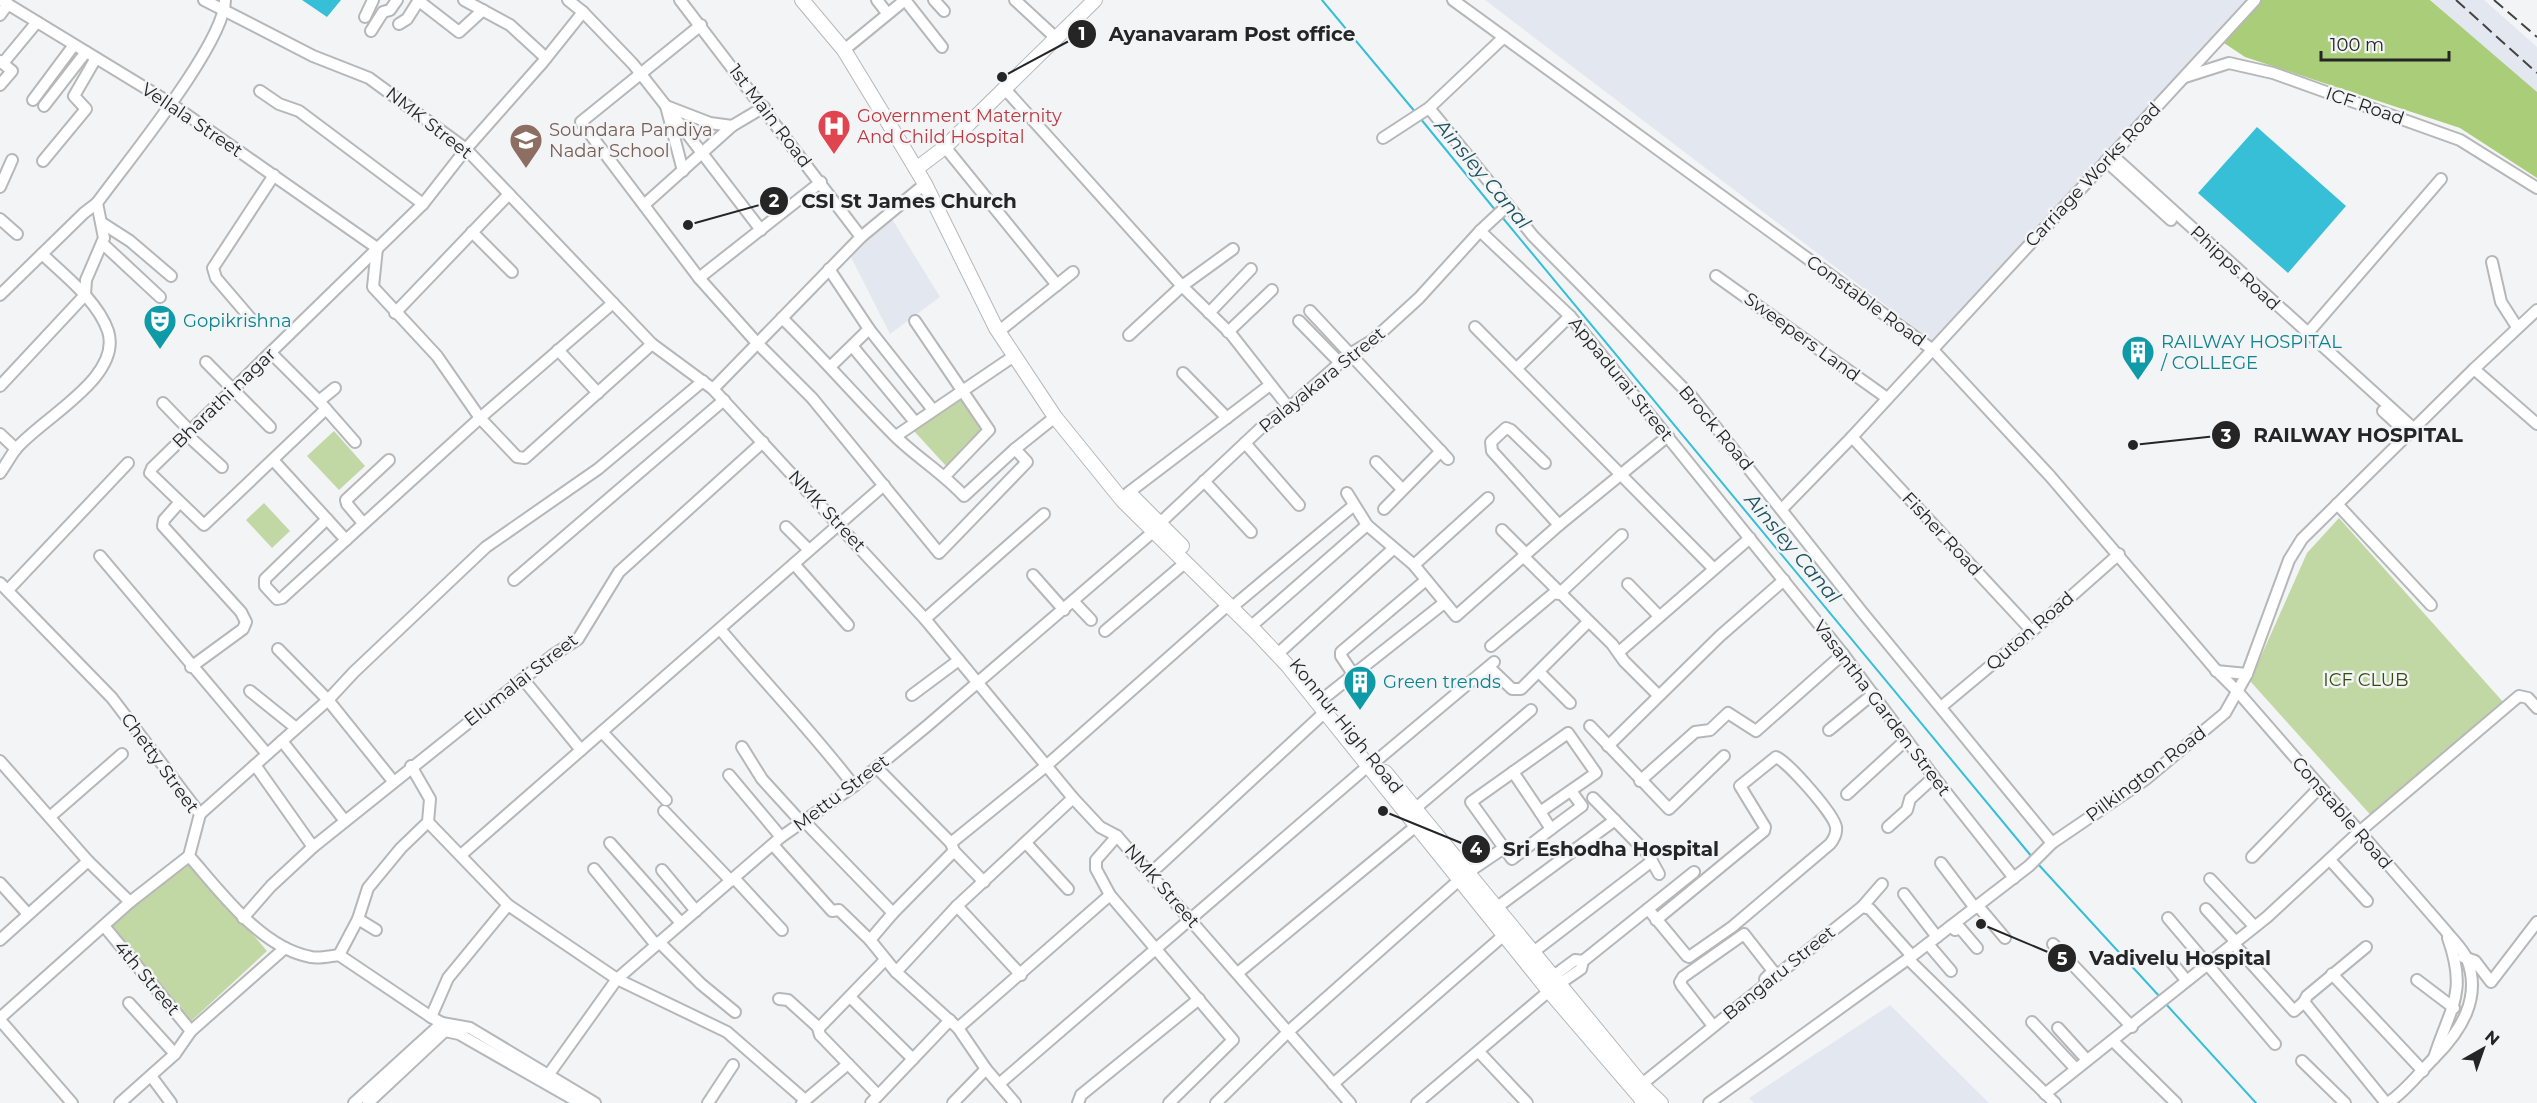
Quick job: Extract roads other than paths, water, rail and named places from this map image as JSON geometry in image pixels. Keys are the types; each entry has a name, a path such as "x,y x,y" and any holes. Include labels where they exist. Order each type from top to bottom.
{"main road":[{"name":"Konnur High Road","path":"802,0 844,50 925,184 998,332 1055,417 1106,477 1123,501 1157,527 1233,604 1324,705"},
{"path":"916,169 945,147 1095,0"},
{"name":"Konnur High Road","path":"1106,477 1128,493 1186,562 1256,622 1283,649 1412,817 1461,874 1496,908 1532,953 1551,984 1645,1103"},
{"name":"Konnur High Road","path":"1461,874 1504,935 1661,1103"}],"street":[{"name":"NMK Street","path":"204,0 313,56 369,78 466,148 652,344 713,389 763,442 925,619 1073,798 1100,827 1118,836 1239,972 1350,1103"},
{"path":"0,295 97,203 208,49 225,12 225,0"},
{"path":"365,17 373,0"},
{"path":"371,31 382,12 390,10 398,0"},
{"path":"464,0 510,25 546,58"},
{"path":"568,0 583,12 640,73 760,230"},
{"name":"1st Main Road","path":"680,0 764,107 861,237"},
{"path":"877,0 887,13"},
{"path":"844,50 905,0 942,47"},
{"path":"934,0 944,11"},
{"path":"1015,0 1056,38"},
{"name":"Constable Road","path":"1453,0 1933,350 1996,415 2119,554 2216,670 2238,692 2445,930 2466,957 2473,988 2466,1017 2446,1048 2434,1058 2406,1091 2387,1103"},
{"name":"Carriage Works Road","path":"1933,350 2255,0"},
{"path":"399,24 407,18 419,1 459,32 483,10"},
{"path":"0,15 4,2"},
{"name":"Vellala Street","path":"4,2 170,103 377,248"},
{"name":"Bharathi nagar","path":"273,460 202,525 152,476 150,471 423,204 466,148 546,58 583,12"},
{"path":"0,85 12,71 1,62 37,22"},
{"path":"701,25 581,122 699,278 757,343 812,398 939,553 1027,462 1015,448"},
{"path":"1383,138 1421,113 1504,37"},
{"path":"33,100 74,45"},
{"path":"44,106 91,55"},
{"path":"43,161 86,109 74,96 91,55"},
{"name":"ICF Road","path":"2183,78 2229,63 2273,74 2460,140 2537,188"},
{"path":"1004,88 1182,286 1228,332 1289,408"},
{"path":"260,91 279,104 299,111 423,204"},
{"path":"666,106 710,123 732,126"},
{"path":"666,106 683,171"},
{"path":"644,205 732,126 764,107"},
{"name":"Brock Road","path":"1421,113 1508,205 1533,236 1692,397 2052,843"},
{"path":"945,147 1057,285"},
{"name":"Phipps Road","path":"2109,158 2307,334 2410,431"},
{"name":"Phipps Road","path":"2109,158 2410,431"},
{"path":"0,187 12,160"},
{"path":"252,320 216,278 213,268 274,175"},
{"path":"2307,334 2440,179"},
{"path":"699,278 821,182"},
{"path":"713,389 861,237 925,184"},
{"path":"395,313 509,194"},
{"path":"0,386 85,295 86,280 102,243 102,223 97,203"},
{"name":"Palayakara Street","path":"1157,527 1245,443 1350,354 1373,340 1419,298 1480,231 1508,205"},
{"path":"0,219 17,234"},
{"path":"102,223 130,241 171,276"},
{"name":"Appadurai Street","path":"1480,231 1570,316 1750,538"},
{"path":"472,232 512,272"},
{"path":"102,243 160,297"},
{"path":"377,248 373,287 437,356 480,418 517,457 525,458 652,344"},
{"path":"1129,335 1182,286 1233,249"},
{"path":"0,473 16,450 97,376 107,360 110,346 108,331 85,295 42,254"},
{"path":"2492,262 2501,302 2517,327"},
{"path":"829,268 869,329 933,411"},
{"path":"1209,313 1251,269"},
{"path":"998,332 1072,272"},
{"name":"Sweepers Land","path":"1716,276 1887,398"},
{"path":"1228,332 1272,290"},
{"path":"327,519 265,579 265,586 277,599 282,598 480,418 613,303"},
{"name":"Pilkington Road","path":"1709,1103 1951,926 2029,866 2052,843 2146,779 2225,712 2247,674 2289,560 2302,538 2537,310"},
{"path":"1310,311 1444,455 1402,489 1384,509"},
{"path":"1517,368 1570,316"},
{"path":"782,318 831,366 896,436 945,476 964,496 1015,448 1055,417"},
{"path":"915,321 989,430 945,476"},
{"path":"1299,321 1340,363"},
{"path":"1475,327 1622,473 1713,568"},
{"path":"831,366 869,329"},
{"path":"853,347 915,422"},
{"path":"558,350 598,393"},
{"path":"1782,509 1852,438 1933,350"},
{"path":"271,353 323,405 354,442"},
{"path":"896,436 1014,356"},
{"path":"206,362 270,428"},
{"path":"2474,369 2537,424"},
{"path":"1183,374 1227,418"},
{"path":"200,814 328,700 354,672 486,547 598,469 703,381"},
{"path":"1128,493 1270,385"},
{"path":"335,387 323,405 273,460 346,540"},
{"path":"514,580 724,400"},
{"path":"163,403 222,467"},
{"path":"1545,463 1506,428 1491,442 1492,451 1559,525"},
{"path":"0,434 16,450"},
{"path":"1347,494 1367,525 1414,565 1453,614 1459,615 1559,525 1668,436"},
{"name":"Fisher Road","path":"1852,438 2032,631"},
{"name":"Elumalai Street","path":"243,918 271,886 313,847 411,766 578,639 619,572 763,442"},
{"path":"1245,443 1299,505"},
{"path":"363,523 346,504 346,500 389,460"},
{"path":"1376,462 1402,489"},
{"path":"4,587 128,463"},
{"path":"1204,481 1251,532"},
{"path":"461,855 884,485"},
{"path":"1414,565 1488,498"},
{"path":"179,503 164,520 163,526 241,612 246,622 243,629 191,667"},
{"path":"2337,504 2431,605"},
{"path":"870,940 953,847 1233,604 1353,506"},
{"path":"925,619 1044,514"},
{"path":"1256,622 1367,525"},
{"path":"786,527 809,550"},
{"name":"Mettu Street","path":"547,1077 617,979 777,841 877,768 1074,602 1157,527"},
{"path":"1502,530 1559,594 1619,652 1624,661 1658,695"},
{"path":"1491,646 1554,593 1559,594 1622,535"},
{"path":"1619,652 1750,538"},
{"name":"Vasantha Garden Street","path":"1750,538 1843,654 1934,777 2014,878"},
{"path":"1283,649 1393,549"},
{"name":"Quton Road","path":"1941,707 2119,554"},
{"path":"100,556 191,667 267,754"},
{"path":"1105,631 1186,562"},
{"path":"794,564 848,625"},
{"path":"1034,575 1064,610"},
{"path":"1353,674 1341,656 1341,652 1426,580"},
{"path":"1608,746 1658,695 1784,580"},
{"path":"1628,584 1659,616"},
{"name":"Chetty Street","path":"4,587 112,698 200,814 189,856"},
{"path":"1074,602 1091,620"},
{"path":"1151,873 1353,674 1444,603"},
{"path":"999,1084 1372,763 1492,664 1512,688 1517,690 1539,672 1588,622"},
{"path":"720,629 766,685 826,749 854,786"},
{"path":"279,649 328,700 393,781"},
{"path":"1640,781 1695,732 1710,730 1728,713 1756,730 1843,654"},
{"path":"912,695 959,660"},
{"path":"2216,670 2247,674"},
{"path":"1539,672 1570,703"},
{"path":"523,679 581,750"},
{"path":"250,690 296,728"},
{"path":"1829,730 1873,694"},
{"path":"2045,1094 2075,1068 2132,1027 2254,926 2359,832 2519,696 2533,695 2537,708"},
{"path":"1239,972 1531,710"},
{"path":"1590,726 1669,809 1725,756"},
{"path":"602,732 665,806 782,930"},
{"path":"1540,812 1596,773 1568,733 1471,802 1512,859 1582,806 1571,792"},
{"path":"1847,794 1906,740"},
{"path":"282,741 345,821"},
{"path":"742,747 762,779 893,913"},
{"path":"51,816 122,754"},
{"path":"1648,909 1656,920 1689,957 1732,927 1834,840 1835,823 1810,790 1776,756 1740,786 1765,827 1764,831 1656,920"},
{"path":"0,761 51,816 88,861 130,902"},
{"path":"255,765 313,847"},
{"path":"339,955 358,919 368,888 401,848 428,822 430,799 411,766"},
{"path":"877,768 984,882"},
{"path":"1513,772 1551,829"},
{"path":"729,775 832,911 839,910 870,940 884,961 954,1024 986,1069 1015,1103"},
{"path":"1888,827 1907,810 1910,800 1934,777"},
{"path":"2252,857 2320,787"},
{"path":"896,972 957,906 1073,798"},
{"path":"1593,798 1652,861 1659,874"},
{"path":"1496,908 1615,820"},
{"path":"428,822 508,905 617,979 727,1032 803,1101 848,1064"},
{"path":"1118,836 1096,860 1096,869 1110,895 1233,1040 1169,1103"},
{"path":"610,843 681,923"},
{"path":"1026,843 1068,889"},
{"path":"1216,1103 1289,1031 1461,874 1502,845"},
{"path":"72,1103 0,1019 130,902 189,856 243,918 285,948 313,958 339,955 443,1027 470,1028 547,1077 596,1103"},
{"path":"2330,860 2367,901"},
{"path":"0,940 88,861"},
{"path":"1532,953 1652,861"},
{"path":"1941,863 1976,907 2005,938"},
{"path":"594,869 658,944 735,1012"},
{"path":"662,870 696,911"},
{"path":"1417,1103 1479,1052 1575,960 1583,961 1694,872"},
{"path":"2210,879 2254,926"},
{"path":"0,883 28,914"},
{"name":"Bangaru Street","path":"1640,1082 1862,907 1882,884"},
{"path":"1904,894 1951,971"},
{"path":"778,999 788,1000 818,1028 820,1035 848,1064 874,1099 913,1059 954,1024 1021,975 1110,895"},
{"path":"431,1017 448,978 508,905"},
{"path":"957,906 1021,975"},
{"path":"1862,907 1870,909 1910,957 2055,1103"},
{"path":"2206,909 2291,1010 2295,1011 2307,996 2366,947"},
{"path":"2168,918 2275,1044"},
{"path":"358,919 376,930"},
{"name":"Constable Road","path":"2466,957 2475,961 2491,982 2537,922"},
{"name":"4th Street","path":"104,926 191,1031"},
{"path":"1951,926 1955,930 1960,928 1977,948"},
{"path":"2434,1058 2454,1008 2458,972 2445,930"},
{"path":"1640,1082 1773,972 1744,934 1681,980 1682,986 1710,1022"},
{"path":"1333,1084 1504,935"},
{"path":"2053,944 2132,1027"},
{"path":"120,1103 175,1054 191,1031 285,948"},
{"path":"2454,958 2466,957"},
{"path":"2168,958 2186,980"},
{"path":"818,1028 851,998 884,961"},
{"path":"2332,974 2423,1071"},
{"path":"2416,980 2454,1008"},
{"path":"851,998 913,1059"},
{"path":"1078,1103 1081,1095 1199,999"},
{"path":"2304,1002 2387,1103"},
{"path":"129,1004 175,1054"},
{"path":"2032,1022 2075,1068"},
{"path":"354,1103 443,1027"},
{"path":"368,1103 443,1027"},
{"path":"2058,1028 2087,1060"},
{"path":"2113,1041 2175,1103"},
{"path":"1479,1052 1527,1103"},
{"path":"2302,1060 2344,1103"},
{"path":"708,1103 733,1065"},
{"path":"953,1103 986,1069"},
{"path":"150,1076 171,1103"},
{"path":"547,1077 580,1103"}],"water":[{"path":"302,0 341,0 327,17"},
{"path":"2257,127 2346,206 2288,273 2198,193"}],"waterway":[{"name":"Ainsley Canal","path":"1322,0 1416,113"},
{"name":"Ainsley Canal","path":"1420,118 1496,211"},
{"name":"Ainsley Canal","path":"1502,217 2032,857"},
{"name":"Ainsley Canal","path":"2038,864 2160,997"},
{"name":"Ainsley Canal","path":"2165,1003 2256,1103"}],"railway":[{"path":"2456,0 2537,73"},
{"path":"2494,0 2537,37"}],"place":[{"name":"Ayanavaram Post office","path":"1002,77"},
{"name":"Government Maternity And Child Hospital","path":"834,155"},
{"name":"Soundara Pandiya Nadar School","path":"526,169"},
{"name":"CSI St James Church","path":"688,225"},
{"name":"Gopikrishna","path":"160,350"},
{"name":"RAILWAY HOSPITAL / COLLEGE","path":"2138,381"},
{"name":"RAILWAY HOSPITAL","path":"2133,445"},
{"name":"Green trends","path":"1360,711"},
{"name":"Sri Eshodha Hospital","path":"1383,811"},
{"name":"Vadivelu Hospital","path":"1981,924"}],"park label":[{"name":"ICF CLUB","path":"2366,680"}]}
